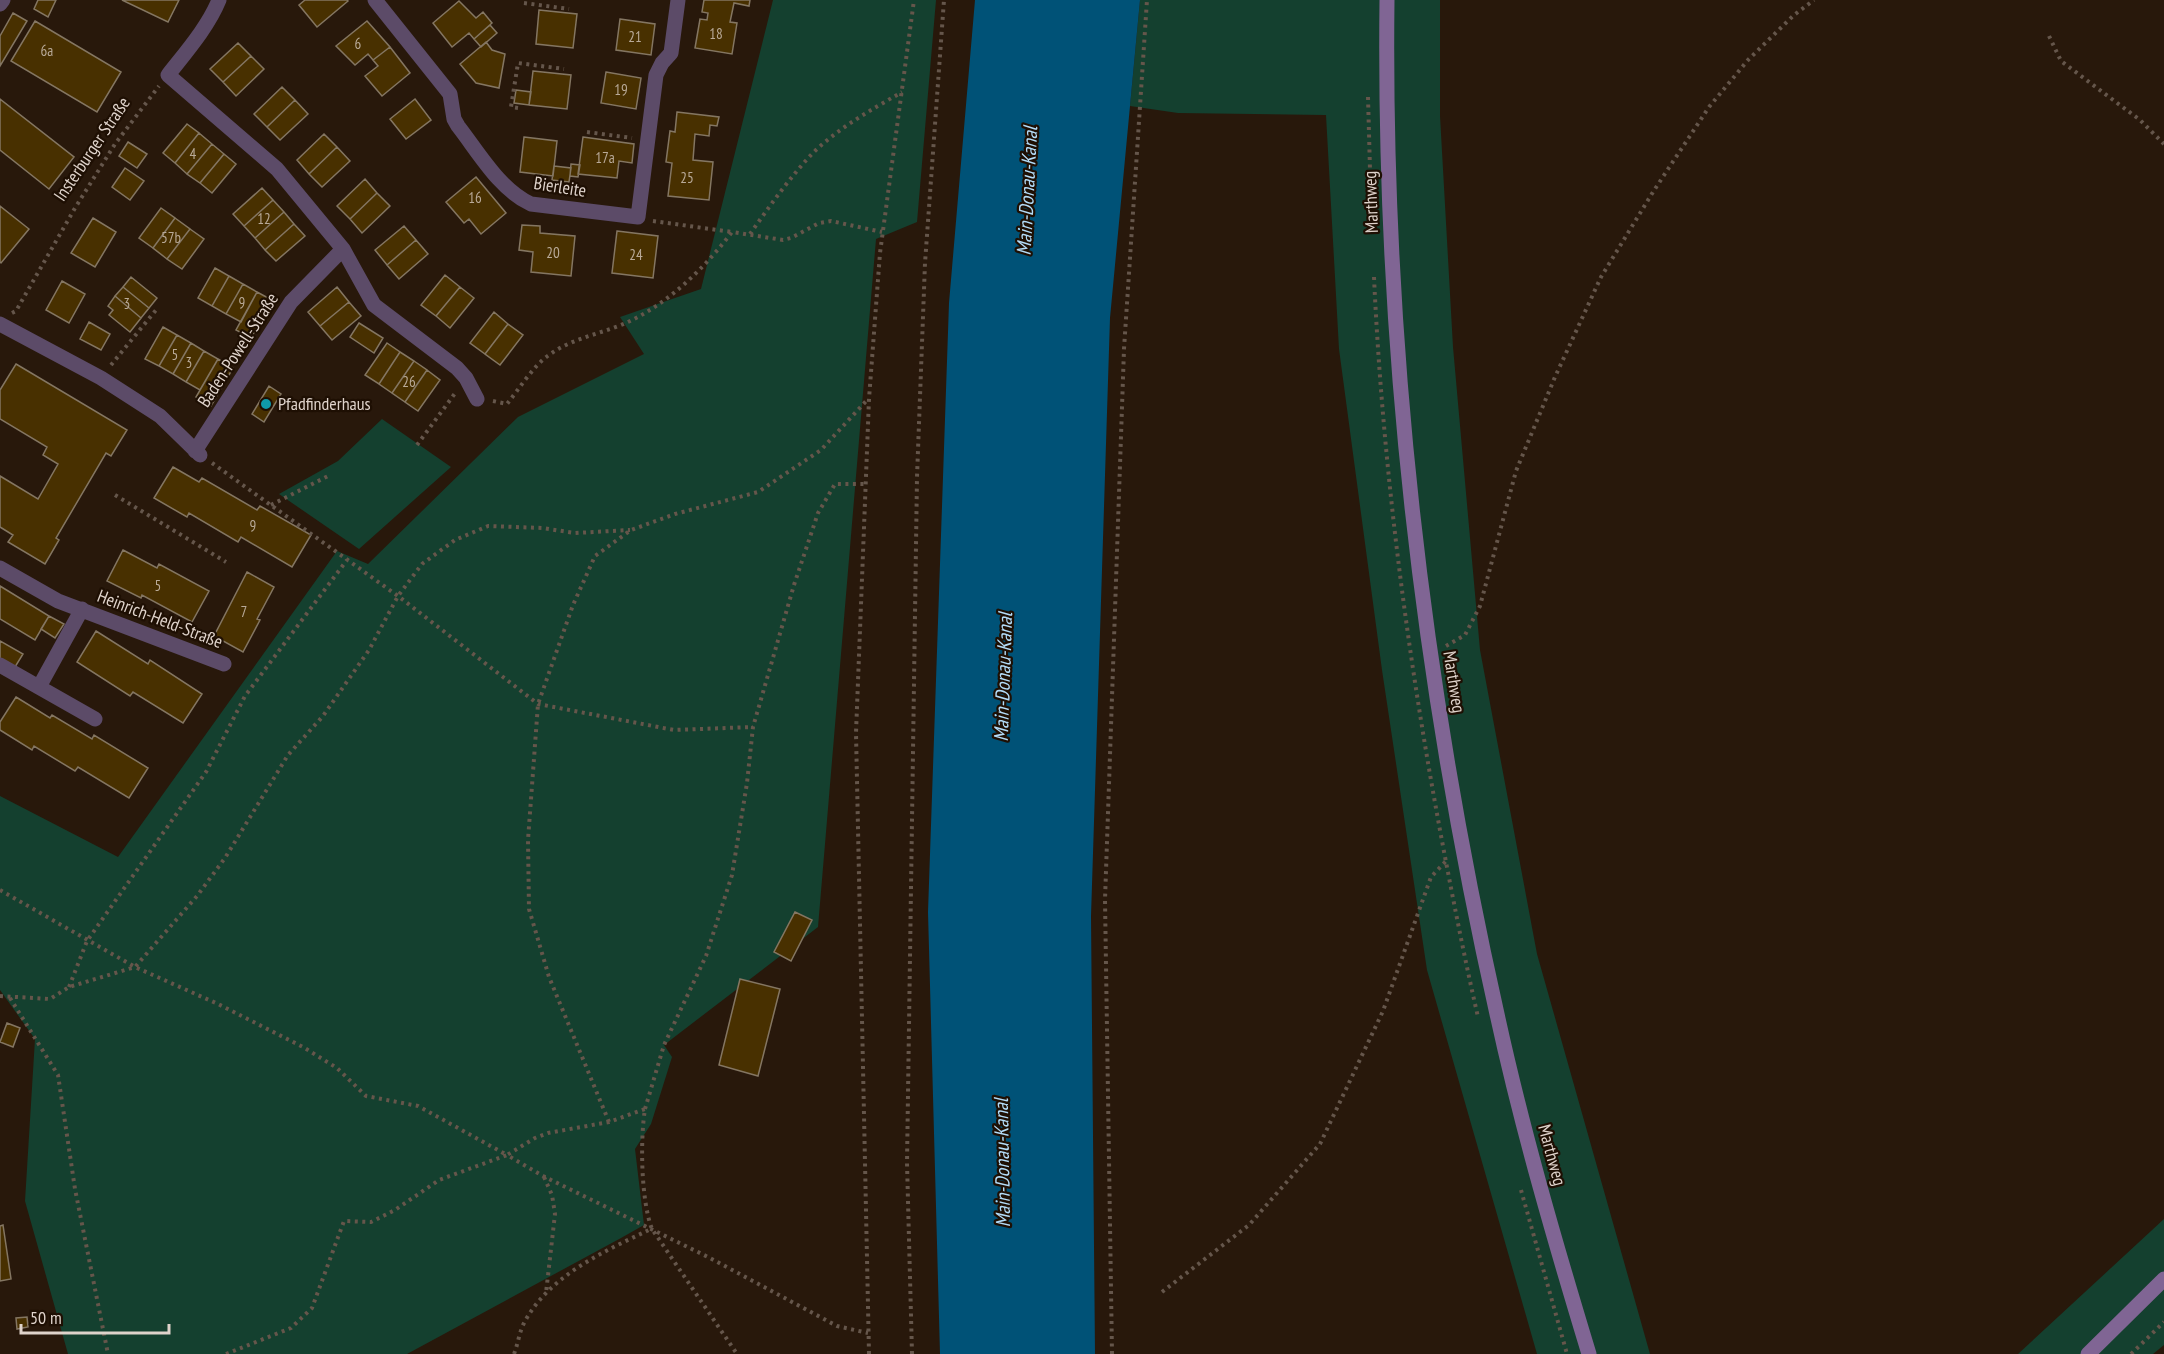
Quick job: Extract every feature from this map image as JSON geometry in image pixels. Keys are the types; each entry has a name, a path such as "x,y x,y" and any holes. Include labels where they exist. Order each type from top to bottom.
{"main road":[{"name":"Marthweg","path":"1387,0 1388,141 1396,333 1411,503 1430,654 1463,855 1510,1072 1548,1215 1589,1354"},
{"path":"2088,1354 2164,1279"}],"street":[{"path":"0,4 3,0"},
{"path":"219,0 191,45 168,75 277,169 343,249 374,305 457,368 466,378 477,399"},
{"name":"Bierleite","path":"375,0 450,94 454,119 458,126 508,190 519,199 531,204 638,217"},
{"path":"638,217 656,75 671,52 678,0"},
{"name":"Baden-Powell-Straße","path":"198,453 291,302 343,249"},
{"path":"4,319 160,416 198,453"},
{"name":"Heinrich-Held-Straße","path":"0,568 58,601 224,664"},
{"name":"Heinrich-Held-Straße","path":"39,687 82,609"},
{"path":"0,664 95,719"}],"path":[{"path":"869,1354 856,733 869,399 882,232 914,0"},
{"path":"912,1354 907,1163 917,477 925,263 944,0"},
{"path":"1112,1354 1105,900 1124,349 1147,0"},
{"path":"1430,654 1465,635 1480,606 1516,471 1601,277 1709,107 1748,60 1794,15 1814,0"},
{"path":"524,3 569,9"},
{"path":"2049,36 2061,61 2140,120 2164,144"},
{"path":"518,108 511,107 518,63 564,69"},
{"name":"Insterburger Straße","path":"4,319 16,311 75,208 116,144 168,75"},
{"path":"750,234 779,193 812,154 846,127 902,92"},
{"path":"586,132 648,140"},
{"path":"638,217 658,222 783,240 819,223 831,221 882,232"},
{"path":"477,399 507,404 546,356 568,343 622,325 648,311 680,287 732,232"},
{"path":"101,378 156,310"},
{"path":"417,445 466,378"},
{"path":"609,1122 549,977 529,909 528,840 538,704 573,605 595,556 631,530 675,514 758,492 821,450 869,399"},
{"path":"198,453 323,540 538,704 674,730 753,727"},
{"path":"271,504 330,475"},
{"path":"737,1354 652,1229 646,1214 642,1129 645,1109 664,1045 706,956 732,875 747,783 753,727 794,585 818,513 835,484 866,484"},
{"path":"115,495 226,562"},
{"path":"0,996 50,999 69,987 135,967 197,896 225,858 288,755 323,716 369,650 398,596 422,564 455,540 488,526 542,528 575,533 631,530"},
{"path":"69,987 87,941 206,772 245,696 347,560"},
{"path":"1162,1292 1249,1225 1320,1144 1383,1011 1431,877 1445,861 1463,855"},
{"path":"0,890 135,967 218,1004 303,1047 337,1068 366,1096 418,1106 543,1176 652,1229 837,1326 868,1332"},
{"path":"10,998 58,1075 75,1189 108,1354"},
{"path":"226,1354 291,1328 312,1308 344,1221 372,1222 395,1210 440,1180 507,1155 548,1133 609,1122 645,1109"},
{"path":"543,1176 552,1196 555,1214 546,1293"},
{"path":"516,1353 524,1323 546,1293 570,1273 652,1229"},
{"path":"2131,1354 2164,1322"}],"green space":[{"path":"773,0 936,0 917,222 876,239 818,927 664,1045 672,1057 651,1124 635,1149 644,1225 407,1354 68,1354 25,1201 35,1039 0,990 0,796 118,857 337,551 368,564 518,417 644,354 620,317 701,289"},
{"path":"1140,0 1440,0 1440,116 1453,347 1480,650 1537,954 1650,1354 1537,1354 1427,970 1382,670 1339,349 1326,115 1178,113 1130,106"},
{"path":"382,419 451,467 359,549 279,494 338,461"},
{"path":"2164,1219 2164,1345 2153,1354 2018,1354"}],"water":[{"name":"Main-Donau-Kanal","path":"975,0 1140,0 1110,318 1091,916 1095,1354 940,1354 928,912 949,303"}],"building":[{"path":"38,0 56,0 48,17 34,9"},
{"path":"122,0 179,0 168,22"},
{"path":"305,0 348,1 317,27 299,5"},
{"path":"704,0 750,0 749,6 734,3 730,22 737,23 732,54 695,48 700,19 707,20 708,13 702,12"},
{"path":"459,1 476,18 483,12 492,23 474,39 469,33 452,47 433,23"},
{"path":"539,10 577,14 573,48 536,44"},
{"path":"13,13 27,21 0,66 0,36"},
{"path":"620,19 655,24 651,55 616,50"},
{"path":"35,21 121,72 97,112 11,61"},
{"path":"367,21 390,47 373,60 368,54 355,65 336,46"},
{"path":"490,25 497,33 481,47 474,39"},
{"path":"486,42 492,50 505,54 499,88 476,83 460,64"},
{"path":"238,43 251,56 223,82 210,69"},
{"path":"390,47 410,73 382,96 365,76 378,66 373,60"},
{"path":"251,56 264,69 236,96 223,82"},
{"path":"533,71 571,75 567,109 529,105"},
{"path":"606,72 641,78 636,109 601,103"},
{"path":"282,87 295,100 267,127 254,114"},
{"path":"516,90 531,92 529,105 514,103"},
{"path":"0,99 74,157 49,189 0,150"},
{"path":"415,99 431,120 406,139 390,119"},
{"path":"295,100 308,114 280,140 267,127"},
{"path":"677,112 719,117 717,126 710,125 709,136 695,134 693,160 713,162 709,200 668,196 672,163 666,162 670,131 675,132"},
{"path":"187,124 199,133 175,163 163,153"},
{"path":"199,133 212,144 187,174 175,163"},
{"path":"324,134 337,147 309,174 297,160"},
{"path":"524,137 557,141 553,176 520,172"},
{"path":"583,137 634,144 632,163 619,161 617,178 578,174"},
{"path":"128,142 147,154 137,168 119,156"},
{"path":"212,144 224,154 200,183 187,174"},
{"path":"337,147 350,161 322,187 309,174"},
{"path":"224,154 236,164 212,193 200,183"},
{"path":"571,164 580,165 578,177 570,176"},
{"path":"554,166 571,168 569,182 552,180"},
{"path":"125,168 144,181 130,200 112,187"},
{"path":"476,177 506,213 481,234 469,219 464,223 446,202"},
{"path":"365,179 377,193 350,219 337,206"},
{"path":"262,188 273,200 244,226 233,214"},
{"path":"377,193 390,206 362,233 350,219"},
{"path":"273,200 284,212 255,238 244,226"},
{"path":"0,206 29,229 1,263 0,262"},
{"path":"161,208 175,218 153,248 139,238"},
{"path":"284,212 294,224 265,250 255,238"},
{"path":"93,218 116,232 95,267 71,253"},
{"path":"175,218 190,229 167,259 153,248"},
{"path":"294,224 305,236 276,261 265,250"},
{"path":"522,225 540,226 540,233 575,236 571,276 531,272 533,252 519,250"},
{"path":"404,226 416,240 387,265 375,250"},
{"path":"190,229 204,239 182,269 167,259"},
{"path":"617,231 658,236 653,278 612,273"},
{"path":"416,240 428,254 399,279 387,265"},
{"path":"215,268 229,276 212,306 198,298"},
{"path":"445,275 460,287 436,316 421,305"},
{"path":"229,276 243,284 226,314 212,306"},
{"path":"131,277 157,298 149,308 123,287"},
{"path":"62,281 85,294 69,323 46,310"},
{"path":"243,284 257,292 241,322 226,314"},
{"path":"123,287 149,308 141,318 115,296"},
{"path":"337,287 349,302 320,326 308,312"},
{"path":"460,287 474,298 450,328 436,316"},
{"path":"257,292 272,300 251,338 236,330"},
{"path":"115,296 141,318 130,332 109,315 113,310 108,306"},
{"path":"349,302 361,316 332,340 320,326"},
{"path":"494,312 508,324 485,354 470,343"},
{"path":"89,322 110,334 101,350 80,339"},
{"path":"359,323 383,338 374,353 350,337"},
{"path":"508,324 523,335 500,365 485,354"},
{"path":"163,327 177,335 159,366 145,359"},
{"path":"177,335 191,343 173,374 159,366"},
{"path":"191,343 204,351 186,382 173,374"},
{"path":"387,343 400,352 379,384 365,375"},
{"path":"204,351 218,359 200,390 186,382"},
{"path":"400,352 414,361 392,393 379,384"},
{"path":"218,359 233,368 211,406 196,397"},
{"path":"414,361 427,370 405,402 392,393"},
{"path":"16,364 127,430 111,456 106,453 56,538 59,540 45,564 8,542 13,535 0,527 0,476 38,499 58,464 43,455 47,447 0,419 0,390"},
{"path":"427,370 440,380 418,411 405,402"},
{"name":"Pfadfinderhaus","path":"269,386 281,394 264,422 252,414"},
{"path":"173,467 199,482 202,478 257,510 260,506 311,535 292,567 241,537 238,542 189,513 187,517 154,498"},
{"path":"123,550 157,568 159,564 209,591 192,622 142,595 141,598 107,581"},
{"path":"247,572 274,587 243,652 214,636"},
{"path":"0,586 49,616 35,640 0,619"},
{"path":"49,616 64,624 55,638 41,629"},
{"path":"96,631 148,664 150,660 202,694 183,723 133,692 130,696 77,662"},
{"path":"0,641 23,654 15,667 0,659"},
{"path":"16,697 50,718 52,715 92,739 94,735 148,768 129,798 78,767 75,771 34,746 32,750 0,730 0,722"},
{"path":"795,912 812,920 791,961 774,952"},
{"path":"740,979 780,989 758,1076 719,1065"},
{"path":"7,1023 20,1028 13,1047 0,1042"},
{"path":"3,1225 11,1279 0,1281 0,1226"},
{"path":"27,1317 28,1327 17,1329 16,1318"}],"place":[{"name":"Pfadfinderhaus","path":"266,404"}]}
